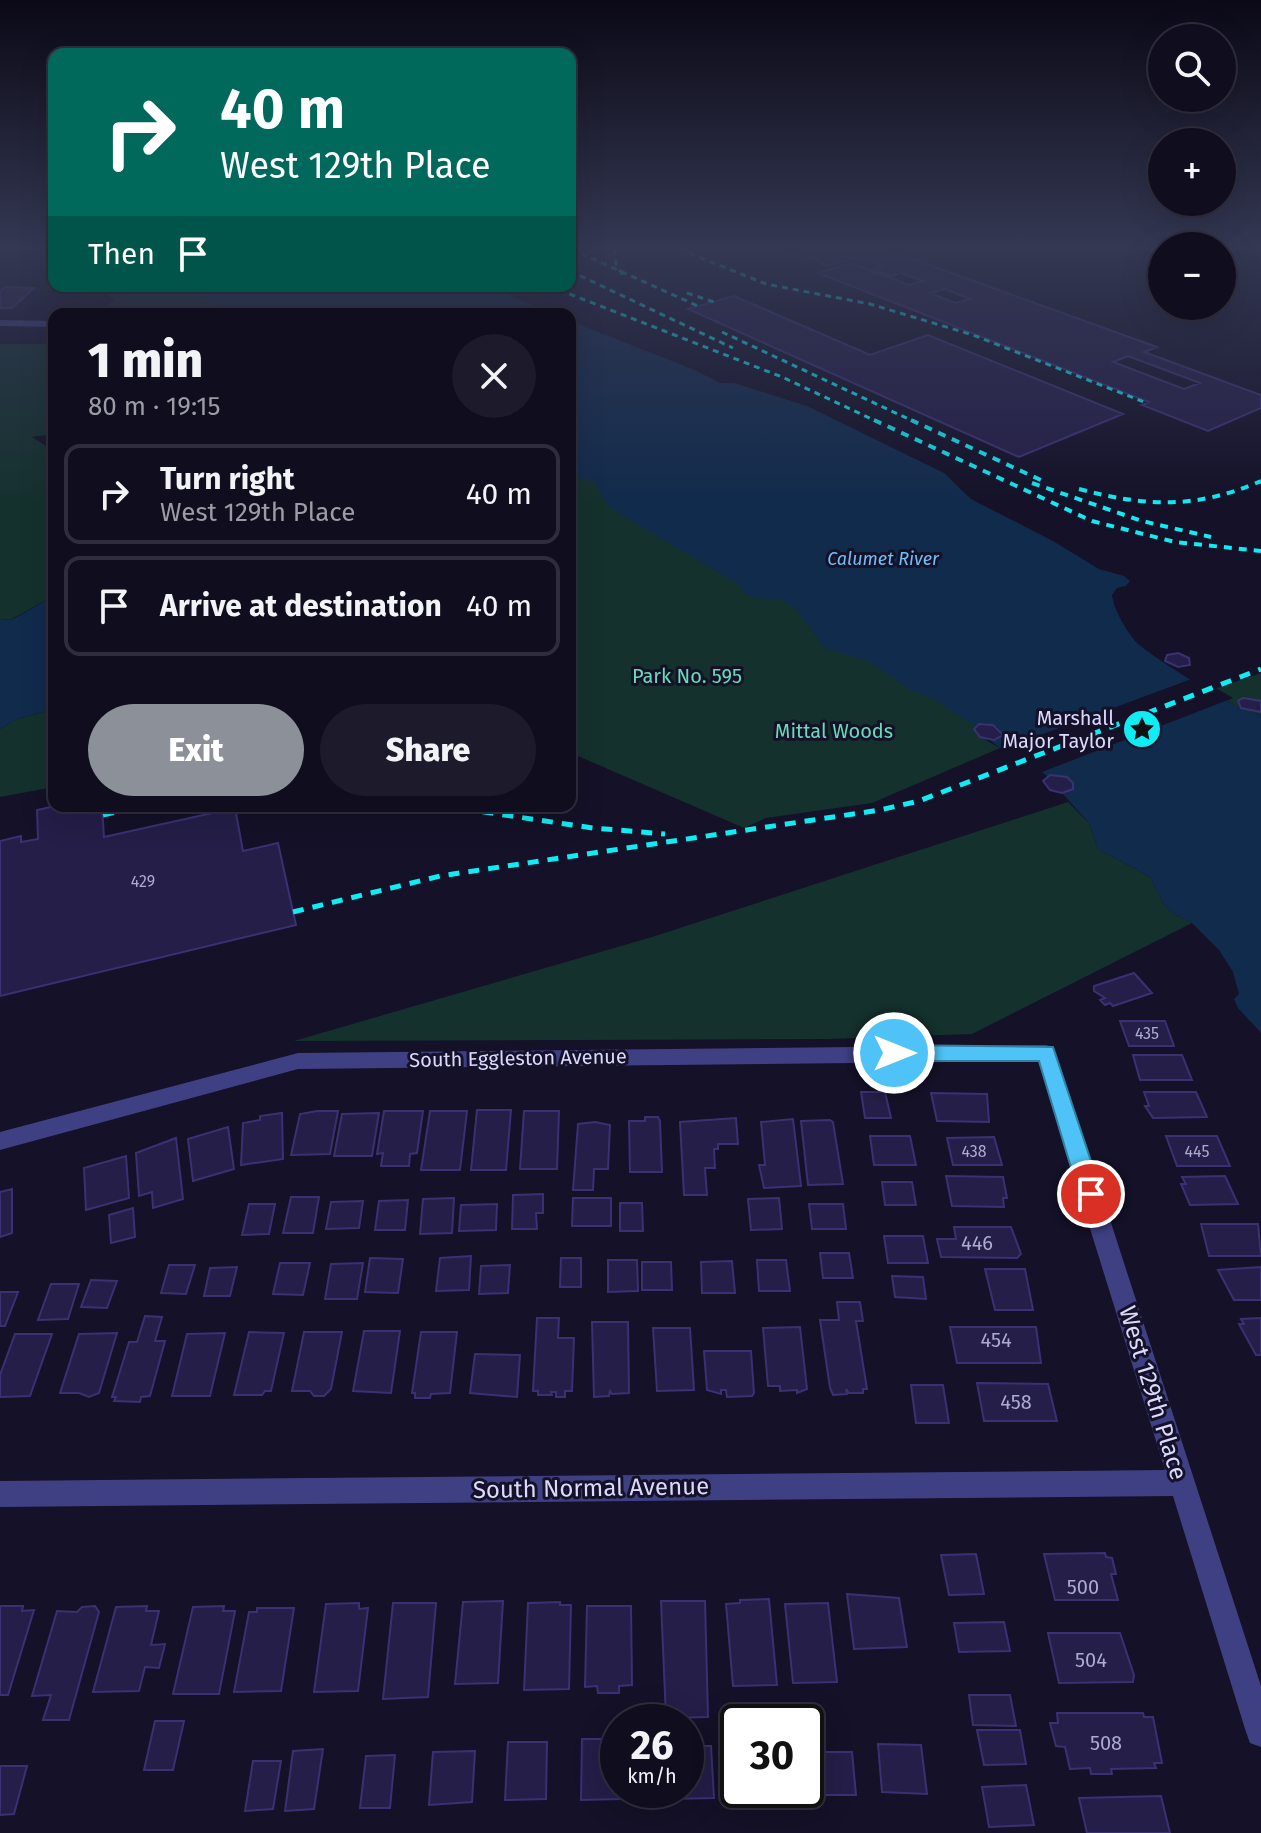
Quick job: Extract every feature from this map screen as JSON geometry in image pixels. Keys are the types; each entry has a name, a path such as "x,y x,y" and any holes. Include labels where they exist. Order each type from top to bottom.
{"street":[{"name":"South Eggleston Avenue","path":"0,1141 298,1061 1046,1053"},
{"name":"West 129th Place","path":"1046,1053 1261,1732"},
{"name":"South Normal Avenue","path":"0,1494 1181,1483"}],"green space":[{"path":"0,344 48,344 48,435 32,437 48,447 48,599 12,619 0,620"},
{"name":"Mittal Woods","path":"576,470 616,490 976,725 977,735 1000,748 872,803 766,818 744,828 576,755"},
{"path":"1261,673 1261,715 1243,711 1211,690"},
{"path":"48,711 48,788 0,797 0,729 17,719"},
{"path":"1068,802 1089,823 1098,849 1150,877 1163,903 1172,913 1192,923 972,1034 828,1039 294,1041 652,937"}],"water":[{"name":"Calumet River","path":"576,335 605,335 720,383 734,383 807,406 944,473 971,499 1053,541 1099,569 1124,576 1130,581 1126,586 1117,588 1112,595 1122,621 1138,644 1218,696 1261,715 1261,1033 1238,1008 1234,999 1239,994 1233,972 1219,950 1192,923 1172,913 1163,903 1150,877 1098,849 1089,823 1062,793 1073,789 1071,780 1058,775 1047,776 1015,752 1000,748 990,740 1003,735 997,727 984,723 975,726 932,698 912,691 867,660 825,648 796,609 782,600 754,598 743,592 741,586 620,514 607,504 595,482 576,477"},
{"path":"48,599 48,711 17,719 0,729 0,620 13,619"}],"pier":[{"path":"1197,677 1233,698 1037,774 1013,756 997,751"}],"building":[{"path":"745,335 823,335 870,355 928,335 1123,414 1019,457"},
{"path":"976,335 1122,335 1157,347 1144,352 1261,395 1261,408 1208,431 1142,405 1149,402","holes":["1128,356 1200,383 1184,389 1113,362"]},
{"path":"1178,653 1189,658 1190,665 1178,667 1165,661 1167,655"},
{"path":"1243,698 1261,701 1261,712 1241,708 1238,701"},
{"path":"979,724 993,725 1003,735 994,740 980,737 974,729"},
{"path":"1050,775 1067,777 1073,783 1073,789 1062,793 1050,790 1043,781"},
{"path":"48,808 48,812 102,812 104,837 217,812 236,812 243,851 278,843 296,925 0,996 0,841 21,836 21,842 38,839 37,810"},
{"path":"1134,973 1152,993 1113,1006 1110,1003 1105,1005 1100,1000 1105,998 1094,991 1094,986"},
{"path":"1120,1021 1165,1021 1174,1046 1129,1046"},
{"path":"1133,1055 1182,1055 1192,1080 1140,1080"},
{"path":"861,1092 885,1092 891,1118 865,1118"},
{"path":"1144,1092 1196,1092 1207,1117 1153,1118 1145,1106 1149,1106"},
{"path":"931,1093 987,1094 989,1122 937,1121"},
{"path":"477,1110 511,1110 506,1170 471,1170"},
{"path":"338,1111 330,1154 291,1155 300,1114"},
{"path":"384,1111 423,1111 417,1153 410,1154 409,1166 381,1166 383,1153 377,1154"},
{"path":"430,1111 467,1111 460,1170 421,1170"},
{"path":"524,1111 559,1111 557,1169 520,1169"},
{"path":"282,1113 283,1159 241,1165 243,1123 260,1120 260,1116"},
{"path":"379,1113 372,1156 334,1156 342,1114"},
{"path":"645,1117 658,1117 660,1121 662,1172 630,1172 629,1121 645,1121"},
{"path":"736,1118 738,1144 718,1144 718,1149 714,1149 715,1168 705,1168 707,1195 684,1195 680,1122"},
{"path":"793,1119 801,1186 764,1188 759,1165 765,1165 761,1122"},
{"path":"801,1121 833,1122 843,1184 808,1185"},
{"path":"595,1122 610,1125 608,1169 594,1169 593,1190 573,1190 578,1124"},
{"path":"228,1127 234,1169 193,1181 188,1139"},
{"path":"870,1136 910,1136 916,1165 874,1165"},
{"path":"1166,1136 1217,1136 1230,1166 1177,1166"},
{"path":"994,1137 1002,1165 953,1165 947,1138"},
{"path":"176,1138 183,1199 153,1208 152,1192 139,1196 136,1153"},
{"path":"126,1156 129,1198 86,1210 84,1168"},
{"path":"946,1176 1003,1177 1007,1198 1003,1198 1004,1207 952,1206"},
{"path":"1225,1176 1238,1204 1190,1205 1181,1184 1186,1184 1182,1177"},
{"path":"882,1182 912,1182 916,1205 885,1205"},
{"path":"12,1189 12,1233 0,1237 0,1192"},
{"path":"543,1194 543,1213 536,1213 537,1229 512,1229 513,1195"},
{"path":"291,1197 319,1197 313,1233 283,1233"},
{"path":"454,1198 452,1233 420,1234 423,1199"},
{"path":"573,1198 611,1198 611,1226 572,1226"},
{"path":"779,1198 782,1229 751,1230 748,1199"},
{"path":"408,1200 405,1230 375,1230 379,1201"},
{"path":"363,1201 359,1228 326,1229 331,1202"},
{"path":"620,1203 642,1203 643,1231 620,1231"},
{"path":"249,1204 275,1204 269,1234 242,1235"},
{"path":"497,1204 496,1230 459,1231 461,1205"},
{"path":"809,1204 843,1204 846,1229 812,1229"},
{"path":"133,1208 135,1237 111,1243 109,1215"},
{"path":"1201,1224 1258,1224 1261,1256 1209,1256"},
{"path":"954,1227 1011,1227 1021,1254 1017,1258 941,1257 937,1239 956,1239"},
{"path":"884,1236 923,1236 928,1263 888,1263"},
{"path":"820,1253 849,1253 853,1278 823,1278"},
{"path":"471,1256 469,1290 436,1291 440,1258"},
{"path":"370,1258 403,1259 398,1293 365,1292"},
{"path":"561,1258 581,1258 581,1287 560,1287"},
{"path":"608,1260 637,1260 638,1291 608,1292"},
{"path":"757,1260 786,1260 790,1291 759,1291"},
{"path":"732,1261 735,1293 702,1293 701,1262"},
{"path":"642,1262 671,1262 672,1290 642,1290"},
{"path":"280,1263 310,1263 303,1295 273,1294"},
{"path":"363,1263 357,1299 325,1299 331,1264"},
{"path":"169,1265 195,1265 186,1294 161,1293"},
{"path":"510,1265 508,1293 479,1294 481,1266"},
{"path":"237,1267 230,1296 204,1296 210,1268"},
{"path":"1261,1267 1261,1300 1234,1300 1218,1270"},
{"path":"985,1269 1025,1269 1033,1310 995,1310"},
{"path":"892,1276 923,1277 926,1299 895,1297"},
{"path":"91,1280 117,1281 107,1308 81,1307"},
{"path":"51,1284 79,1284 68,1319 38,1320"},
{"path":"0,1292 18,1292 5,1326 0,1326"},
{"path":"837,1302 860,1302 863,1321 856,1321 867,1389 863,1389 863,1393 849,1393 846,1389 847,1394 833,1395 830,1388 820,1320 839,1320"},
{"path":"145,1316 162,1317 155,1341 165,1341 150,1396 141,1397 140,1402 114,1401 116,1397 112,1397 129,1342 137,1342"},
{"path":"537,1318 559,1318 558,1338 574,1338 572,1391 565,1391 565,1397 556,1397 556,1392 538,1395 538,1391 533,1391"},
{"path":"1261,1318 1261,1355 1256,1355 1239,1324 1244,1324 1241,1319"},
{"path":"592,1322 628,1322 629,1393 612,1394 610,1391 609,1396 594,1397"},
{"path":"800,1327 807,1389 797,1393 797,1390 780,1391 780,1386 768,1386 763,1328"},
{"path":"950,1327 1036,1327 1041,1363 957,1363"},
{"path":"653,1328 690,1328 694,1390 657,1391"},
{"path":"364,1331 400,1331 391,1393 353,1391"},
{"path":"249,1332 284,1333 271,1391 265,1391 262,1395 234,1395"},
{"path":"304,1332 342,1332 331,1389 324,1396 314,1396 310,1391 292,1391"},
{"path":"421,1332 457,1332 450,1393 415,1398 415,1393 412,1393"},
{"path":"117,1333 99,1393 89,1397 79,1393 60,1393 79,1334"},
{"path":"225,1333 210,1396 172,1396 187,1334"},
{"path":"15,1334 52,1334 30,1396 0,1397 0,1375"},
{"path":"704,1351 751,1351 752,1396 727,1397 726,1390 721,1390 721,1394 707,1390"},
{"path":"475,1354 520,1355 517,1397 470,1393"},
{"path":"977,1383 1048,1384 1057,1421 984,1421"},
{"path":"911,1385 943,1385 949,1423 916,1423"},
{"path":"1105,1553 1106,1557 1112,1558 1116,1574 1111,1574 1118,1600 1055,1600 1044,1554"},
{"path":"976,1554 984,1594 949,1595 941,1555"},
{"path":"847,1594 899,1598 907,1647 854,1649"},
{"path":"769,1599 777,1685 733,1686 726,1604"},
{"path":"503,1601 498,1683 455,1684 463,1602"},
{"path":"661,1601 705,1601 708,1717 704,1717 704,1704 665,1704"},
{"path":"560,1602 560,1605 571,1605 569,1689 524,1690 528,1603"},
{"path":"359,1603 359,1609 368,1608 358,1691 314,1692 326,1604"},
{"path":"393,1603 436,1603 428,1697 383,1699"},
{"path":"828,1603 837,1682 793,1683 785,1604"},
{"path":"0,1606 23,1606 22,1611 34,1610 8,1695 0,1695"},
{"path":"95,1606 99,1612 69,1720 43,1720 51,1695 32,1696 57,1611 77,1612 82,1607"},
{"path":"147,1606 146,1611 159,1611 151,1645 165,1644 159,1668 145,1667 139,1691 93,1692 116,1607"},
{"path":"224,1606 223,1611 235,1611 219,1694 173,1694 193,1607"},
{"path":"587,1606 631,1606 632,1685 619,1686 619,1693 598,1693 597,1686 585,1687"},
{"path":"257,1608 294,1608 281,1691 234,1692 249,1612 257,1612"},
{"path":"1004,1622 1010,1651 959,1652 954,1623"},
{"path":"1048,1633 1120,1633 1134,1675 1133,1682 1059,1683"},
{"path":"969,1695 1010,1695 1016,1726 973,1725"},
{"path":"1057,1713 1143,1713 1144,1717 1153,1717 1162,1763 1154,1763 1156,1768 1111,1769 1112,1774 1091,1774 1090,1768 1070,1769 1065,1747 1056,1746 1050,1723 1058,1723"},
{"path":"155,1721 184,1721 173,1770 144,1770"},
{"path":"977,1730 1020,1730 1026,1764 984,1765"},
{"path":"582,1739 600,1739 600,1800 581,1800"},
{"path":"508,1742 547,1742 546,1799 505,1800"},
{"path":"878,1744 921,1745 927,1794 882,1792"},
{"path":"704,1746 711,1746 714,1798 704,1798"},
{"path":"323,1749 314,1809 285,1811 293,1751"},
{"path":"475,1751 472,1802 429,1805 433,1752"},
{"path":"824,1752 852,1752 856,1795 824,1795"},
{"path":"395,1755 390,1808 360,1808 366,1756"},
{"path":"253,1761 281,1761 273,1809 245,1811"},
{"path":"0,1766 27,1766 14,1814 0,1815"},
{"path":"1026,1785 1034,1825 989,1827 982,1787"},
{"path":"1161,1796 1170,1833 1087,1833 1079,1798"}],"railway":[{"path":"673,335 782,377 878,422"},
{"path":"705,335 733,348"},
{"path":"727,335 915,422"},
{"path":"971,335 1144,402"},
{"path":"874,420 1092,521 1175,542 1261,551"},
{"path":"911,420 1045,482"},
{"path":"1079,489 1127,499 1171,502 1215,497 1261,481"},
{"path":"1032,483 1142,521 1211,537"},
{"path":"293,912 440,876 880,810 919,801 1261,669"},
{"path":"103,815 117,812"},
{"path":"484,812 593,828 665,834"}],"place":[{"name":"Marshall Major Taylor","path":"1142,729"}],"route":[{"path":"894,1053 1046,1053 1091,1194"}],"park label":[{"name":"Park No. 595","path":"687,676"}]}
